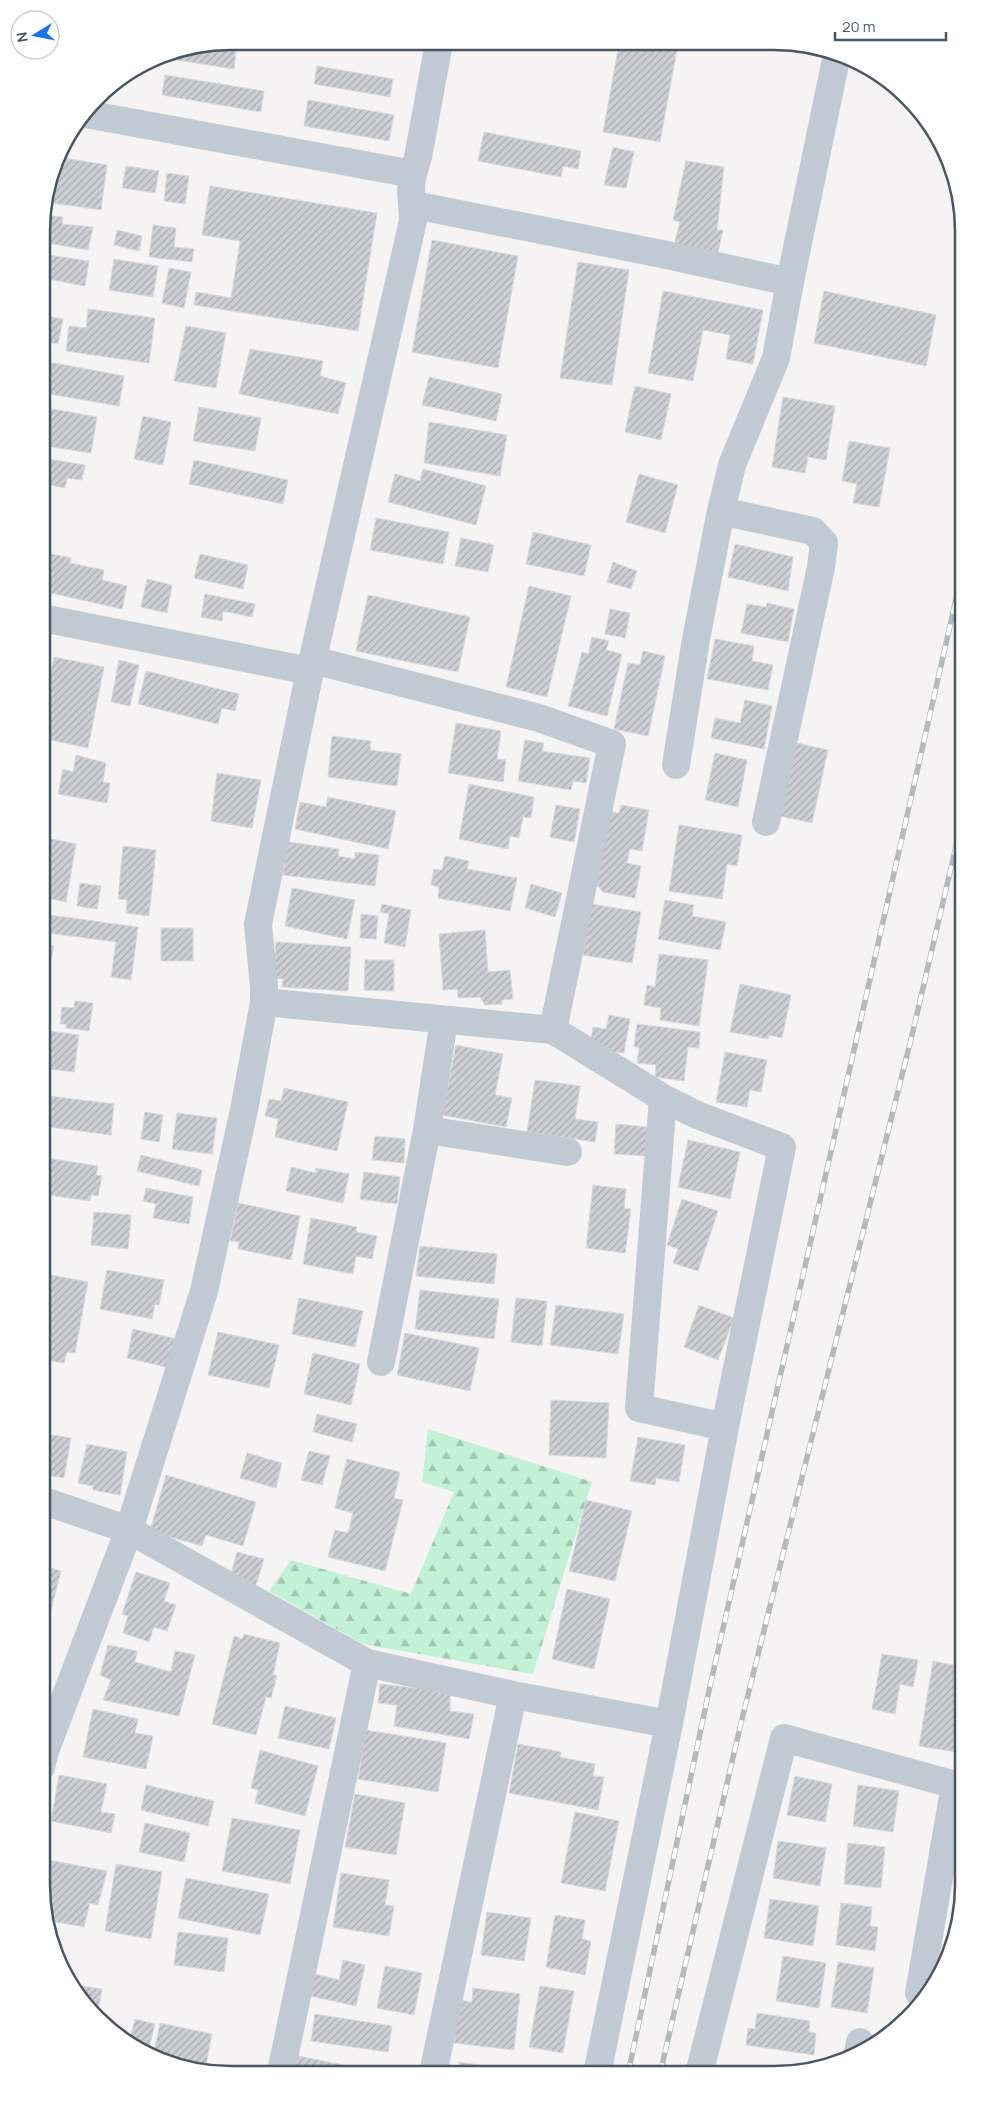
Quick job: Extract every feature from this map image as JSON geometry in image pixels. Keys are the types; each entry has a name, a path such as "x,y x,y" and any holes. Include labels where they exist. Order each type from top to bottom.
{"street":[{"path":"50,1738 129,1530 204,1291 244,1110 264,1002 258,924 311,666 412,221 414,206 411,189 412,174 418,157 438,50"},
{"path":"676,765 696,639 721,511 732,465 776,358 835,64"},
{"path":"92,115 412,174"},
{"path":"414,206 662,254 790,282"},
{"path":"721,511 812,531 824,543 821,567 766,822"},
{"path":"50,619 311,666 539,718 612,744 553,1030"},
{"path":"264,1002 553,1030 663,1098 697,1115 782,1147 725,1427 669,1724 599,2066"},
{"path":"381,1362 427,1130 444,1020"},
{"path":"663,1098 639,1408 725,1427"},
{"path":"427,1130 568,1152"},
{"path":"50,1503 129,1530 367,1663 513,1695 669,1724"},
{"path":"282,2066 367,1663"},
{"path":"434,2066 513,1695"},
{"path":"700,2066 784,1738 955,1785"},
{"path":"919,1993 955,1807"}],"green space":[{"path":"428,1429 592,1482 533,1674 363,1644 269,1591 291,1560 411,1594 454,1492 422,1482"}],"building":[{"path":"236,50 234,69 177,60 196,53"},
{"path":"618,50 677,50 660,142 603,132"},
{"path":"317,66 393,79 390,97 314,84"},
{"path":"165,75 264,91 261,112 162,95"},
{"path":"308,100 394,115 389,141 304,126"},
{"path":"484,132 581,151 578,169 563,166 561,177 478,161"},
{"path":"613,147 634,152 626,188 604,185"},
{"path":"66,158 107,165 101,210 52,203 56,184"},
{"path":"686,161 724,167 717,230 723,230 718,252 674,245 680,222 673,220"},
{"path":"126,166 159,171 155,193 122,188"},
{"path":"167,173 189,176 185,204 164,201"},
{"path":"210,186 377,213 358,331 194,305 196,292 231,298 240,241 202,235"},
{"path":"51,216 63,217 62,224 93,227 88,250 50,243"},
{"path":"153,225 176,228 174,247 194,249 192,262 149,257"},
{"path":"117,230 142,236 139,251 114,245"},
{"path":"432,240 518,256 498,368 412,352"},
{"path":"50,255 89,261 85,286 50,279"},
{"path":"114,259 158,266 153,297 109,290"},
{"path":"578,262 629,270 612,385 560,378"},
{"path":"169,268 191,272 184,308 162,303"},
{"path":"663,291 763,310 753,364 726,359 730,335 703,330 693,381 648,373"},
{"path":"824,291 936,315 926,366 814,343"},
{"path":"88,309 155,318 149,363 66,351 69,326 86,328"},
{"path":"50,317 63,319 58,344 50,342"},
{"path":"186,326 226,333 216,388 174,381"},
{"path":"250,349 323,361 320,376 346,383 338,414 239,394"},
{"path":"50,362 124,376 119,406 50,394"},
{"path":"429,377 502,394 496,421 422,405"},
{"path":"635,386 671,394 661,440 625,432"},
{"path":"783,397 835,406 826,460 808,457 805,473 772,467"},
{"path":"199,407 261,418 255,451 193,441"},
{"path":"50,408 97,417 91,453 50,447"},
{"path":"143,416 171,422 163,465 134,459"},
{"path":"429,422 507,435 500,476 424,463"},
{"path":"849,441 890,448 879,507 853,503 857,484 842,481"},
{"path":"50,459 85,465 82,480 67,478 65,488 50,485"},
{"path":"194,460 288,480 283,504 189,484"},
{"path":"423,469 486,486 476,525 388,502 395,474 420,481"},
{"path":"639,474 678,485 665,533 626,522"},
{"path":"376,518 449,532 443,564 370,550"},
{"path":"533,532 591,545 584,576 526,564"},
{"path":"461,538 494,545 488,572 455,566"},
{"path":"735,544 793,557 788,591 728,577"},
{"path":"50,554 71,558 70,563 104,570 102,580 127,586 122,609 50,593"},
{"path":"200,554 248,565 243,589 194,578"},
{"path":"613,562 637,571 631,589 607,582"},
{"path":"147,579 172,585 167,613 141,607"},
{"path":"529,586 571,596 547,697 506,687"},
{"path":"205,594 255,604 252,617 223,611 222,621 201,617"},
{"path":"368,595 470,617 458,672 356,651"},
{"path":"767,603 794,609 788,642 741,633 747,604 766,607"},
{"path":"610,609 630,613 625,638 605,634"},
{"path":"592,637 609,641 606,650 622,654 607,716 568,706 582,652 588,654"},
{"path":"715,639 754,646 752,661 773,665 768,690 707,679"},
{"path":"643,651 665,656 648,736 614,729 628,663 640,665"},
{"path":"54,657 104,667 88,748 50,740 50,676"},
{"path":"119,660 139,665 130,706 111,702"},
{"path":"146,671 239,694 235,711 222,708 218,724 138,704"},
{"path":"745,700 772,706 764,749 711,738 715,718 740,723"},
{"path":"456,723 501,731 497,759 506,760 503,782 448,773"},
{"path":"332,736 371,741 370,750 401,754 397,786 328,777"},
{"path":"525,740 544,743 542,751 590,758 586,783 573,781 571,790 518,781"},
{"path":"797,743 828,750 812,823 780,816"},
{"path":"715,753 747,760 738,807 705,800"},
{"path":"76,755 106,763 103,782 110,783 107,803 58,794 63,769 73,772"},
{"path":"217,773 261,780 252,828 211,821"},
{"path":"469,784 534,797 531,818 523,817 519,838 510,836 508,849 459,839"},
{"path":"328,797 396,811 388,849 295,829 300,802 326,807"},
{"path":"556,805 580,809 574,842 550,837"},
{"path":"621,805 649,810 642,851 630,849 627,863 641,866 635,898 603,892 594,881 607,811 619,813"},
{"path":"679,825 742,835 737,866 727,864 722,899 669,891"},
{"path":"50,839 76,844 66,902 50,899"},
{"path":"288,842 339,849 338,856 355,859 355,852 379,855 375,886 283,875"},
{"path":"123,846 156,850 149,916 126,913 127,900 118,899"},
{"path":"445,856 469,861 467,869 517,878 510,911 438,898 439,887 431,885 434,869 442,870"},
{"path":"80,883 101,886 97,909 77,906"},
{"path":"531,884 562,893 555,917 525,908"},
{"path":"292,888 355,900 347,939 285,926"},
{"path":"665,900 694,905 692,916 726,922 720,950 658,939"},
{"path":"382,904 411,910 405,947 384,943 389,914 380,912"},
{"path":"591,904 641,912 632,963 583,955"},
{"path":"361,914 378,916 376,939 360,938"},
{"path":"50,915 138,927 131,980 111,977 116,942 50,933"},
{"path":"161,928 193,928 193,961 161,961"},
{"path":"485,930 488,972 510,970 513,999 502,1000 502,1004 485,1005 480,997 458,998 457,989 443,990 439,934"},
{"path":"276,942 351,947 348,991 282,987 283,979 274,978"},
{"path":"50,945 54,946 50,965"},
{"path":"659,954 708,960 699,1026 660,1020 661,1008 644,1005 647,985 655,987"},
{"path":"365,960 394,960 394,991 364,990"},
{"path":"740,984 791,995 782,1038 769,1035 768,1039 730,1032"},
{"path":"75,1001 93,1003 89,1031 66,1028 66,1024 60,1024 62,1007 74,1008"},
{"path":"609,1015 630,1019 624,1053 590,1048 593,1027 606,1029"},
{"path":"637,1024 700,1032 699,1048 688,1047 684,1081 655,1077 656,1065 637,1063 639,1047 634,1047"},
{"path":"50,1031 79,1035 74,1072 50,1069"},
{"path":"456,1045 503,1054 495,1095 512,1098 506,1127 442,1115"},
{"path":"725,1052 767,1060 761,1092 750,1090 747,1107 716,1102"},
{"path":"535,1080 580,1086 575,1119 598,1122 595,1142 527,1132"},
{"path":"284,1088 348,1102 337,1151 275,1137 278,1119 265,1116 269,1099 281,1101"},
{"path":"50,1096 114,1104 111,1135 50,1127"},
{"path":"145,1112 163,1115 159,1142 141,1139"},
{"path":"177,1113 217,1118 212,1154 172,1149"},
{"path":"616,1124 647,1127 645,1156 614,1154"},
{"path":"375,1136 405,1139 404,1163 372,1160"},
{"path":"688,1140 740,1152 730,1199 678,1187"},
{"path":"141,1155 202,1170 199,1186 137,1171"},
{"path":"50,1158 98,1166 96,1175 102,1176 98,1196 91,1195 90,1201 50,1195"},
{"path":"291,1167 316,1173 316,1168 349,1174 343,1203 286,1191"},
{"path":"364,1172 400,1177 397,1204 360,1199"},
{"path":"593,1185 626,1189 624,1208 631,1209 625,1253 586,1248"},
{"path":"146,1188 193,1197 189,1224 153,1218 156,1204 143,1201"},
{"path":"682,1199 718,1211 698,1271 673,1263 678,1249 667,1245"},
{"path":"238,1203 300,1216 291,1260 238,1249 239,1242 230,1241"},
{"path":"94,1212 131,1215 128,1249 91,1245"},
{"path":"311,1218 357,1227 356,1232 377,1236 372,1259 356,1256 353,1274 303,1264"},
{"path":"420,1246 497,1254 494,1284 416,1276"},
{"path":"107,1270 164,1280 159,1305 155,1304 152,1319 100,1309"},
{"path":"50,1275 88,1282 75,1353 67,1352 64,1363 50,1361"},
{"path":"420,1290 499,1299 494,1339 415,1329"},
{"path":"299,1298 363,1311 355,1347 292,1334"},
{"path":"516,1298 547,1301 542,1346 511,1342"},
{"path":"556,1305 624,1314 618,1354 550,1345"},
{"path":"699,1305 734,1318 718,1360 684,1347"},
{"path":"133,1329 177,1339 171,1368 127,1358"},
{"path":"218,1332 279,1345 269,1388 208,1375"},
{"path":"405,1333 479,1348 470,1391 397,1375"},
{"path":"313,1353 360,1364 351,1405 304,1394"},
{"path":"551,1400 609,1403 606,1458 549,1455"},
{"path":"317,1414 357,1424 352,1442 313,1432"},
{"path":"50,1434 71,1438 64,1478 50,1476"},
{"path":"638,1437 685,1445 679,1482 656,1478 655,1485 630,1481"},
{"path":"87,1444 127,1452 120,1495 93,1490 93,1486 78,1483"},
{"path":"309,1451 330,1456 322,1485 301,1480"},
{"path":"247,1453 282,1463 276,1488 240,1478"},
{"path":"347,1459 400,1472 394,1498 403,1500 385,1571 328,1557 335,1530 348,1533 353,1513 335,1508"},
{"path":"166,1475 256,1502 243,1546 206,1535 202,1546 150,1531"},
{"path":"586,1500 632,1511 615,1581 569,1571"},
{"path":"237,1552 264,1559 256,1585 230,1578"},
{"path":"50,1568 61,1571 50,1610"},
{"path":"136,1572 170,1583 164,1601 176,1605 167,1631 154,1627 149,1642 123,1633 128,1616 122,1614"},
{"path":"567,1589 610,1599 594,1669 552,1659"},
{"path":"244,1634 280,1643 273,1675 277,1675 271,1698 266,1697 256,1735 212,1724 234,1636 242,1639"},
{"path":"108,1645 137,1651 135,1662 171,1672 175,1651 195,1655 179,1716 103,1700 111,1680 100,1675"},
{"path":"882,1654 918,1660 913,1687 900,1684 895,1714 872,1709"},
{"path":"933,1661 955,1665 955,1752 919,1746"},
{"path":"415,1681 438,1686 438,1693 450,1694 450,1711 474,1714 469,1739 394,1726 397,1705 378,1703 380,1684 414,1688"},
{"path":"285,1706 336,1718 329,1749 278,1738"},
{"path":"93,1709 138,1719 135,1733 153,1736 146,1769 83,1757"},
{"path":"366,1730 446,1743 438,1792 358,1779"},
{"path":"518,1744 561,1752 560,1757 595,1764 593,1776 604,1777 598,1810 509,1793"},
{"path":"260,1750 318,1766 305,1816 255,1803 258,1790 251,1788"},
{"path":"59,1775 107,1784 101,1812 115,1814 111,1833 51,1821"},
{"path":"795,1776 832,1784 825,1822 787,1815"},
{"path":"146,1785 214,1801 208,1826 141,1810"},
{"path":"858,1785 899,1791 893,1832 853,1826"},
{"path":"355,1794 405,1803 396,1855 345,1847"},
{"path":"575,1812 619,1821 605,1891 561,1883"},
{"path":"232,1818 300,1830 290,1884 222,1871"},
{"path":"145,1823 190,1833 184,1862 139,1852"},
{"path":"778,1841 826,1848 820,1886 773,1878"},
{"path":"848,1843 885,1847 881,1888 844,1884"},
{"path":"50,1860 107,1871 98,1905 90,1903 84,1927 53,1921 50,1897"},
{"path":"116,1864 162,1872 151,1939 105,1931"},
{"path":"341,1873 389,1880 385,1905 394,1906 389,1936 333,1927"},
{"path":"186,1878 269,1894 260,1935 178,1918"},
{"path":"770,1899 819,1906 813,1946 764,1938"},
{"path":"841,1903 872,1907 870,1926 878,1927 875,1951 836,1945"},
{"path":"487,1912 531,1918 524,1961 481,1955"},
{"path":"555,1915 585,1920 582,1939 591,1941 585,1975 546,1967"},
{"path":"178,1932 228,1938 224,1972 174,1965"},
{"path":"783,1956 826,1963 819,2008 776,2001"},
{"path":"343,1960 365,1965 356,2006 306,1995 311,1973 339,1980"},
{"path":"838,1962 874,1968 867,2013 831,2007"},
{"path":"385,1966 422,1973 414,2015 377,2008"},
{"path":"81,1986 102,1989 99,2008"},
{"path":"540,1986 574,1991 563,2053 529,2047"},
{"path":"473,1988 520,1994 514,2050 454,2043 459,2000 472,2002"},
{"path":"757,2013 810,2021 809,2032 816,2033 814,2055 746,2045 748,2028 755,2029"},
{"path":"315,2014 392,2026 388,2052 311,2041"},
{"path":"135,2019 155,2024 149,2046 131,2036"},
{"path":"160,2023 212,2034 206,2064 184,2060 155,2049"},
{"path":"294,2055 348,2066 292,2066"},
{"path":"459,2062 486,2066 459,2066"}],"railway":[{"path":"630,2066 710,1686 955,604"},
{"path":"662,2066 741,1723 913,1031 955,851"}]}
